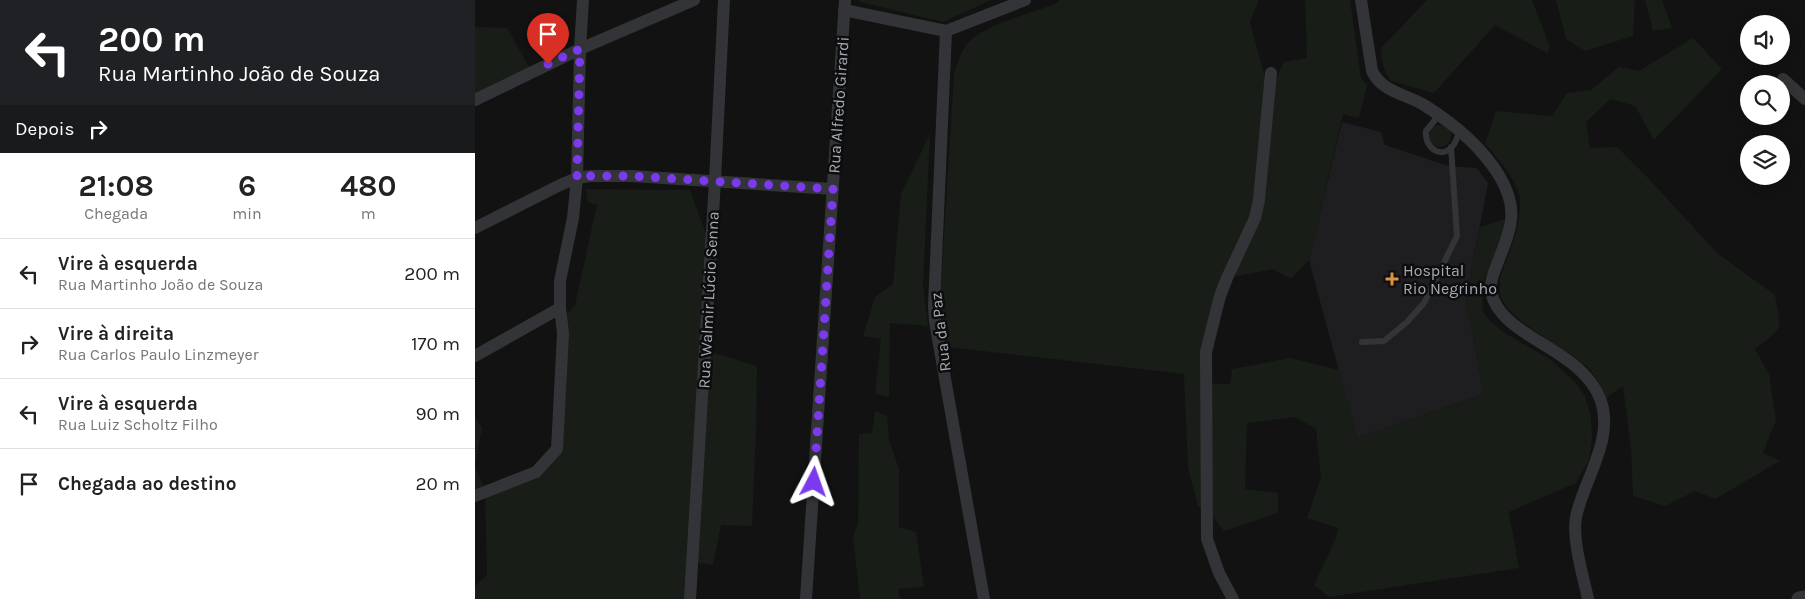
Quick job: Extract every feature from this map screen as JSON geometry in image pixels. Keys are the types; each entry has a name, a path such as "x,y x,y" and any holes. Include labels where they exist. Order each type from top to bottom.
{"street":[{"path":"475,496 537,472 557,449 563,334 560,308 560,281 573,218 577,178 583,0"},
{"path":"475,100 580,49 694,0"},
{"name":"Rua Walmir Lúcio Senna","path":"690,599 724,0"},
{"path":"845,5 946,31 1025,0"},
{"path":"1361,0 1372,71 1376,79 1382,85 1415,100 1459,132 1490,161 1501,180 1511,208 1511,227 1493,274 1491,290 1495,306 1504,317 1577,366 1596,388 1601,403 1604,430 1602,443 1576,518 1577,543 1588,599"},
{"name":"Rua Alfredo Girardi","path":"806,599 845,5"},
{"name":"Rua da Paz","path":"946,31 934,306 935,322 984,599"},
{"path":"1233,599 1219,573 1207,539 1206,352 1220,296 1255,218 1259,200 1271,73"},
{"path":"1790,85 1805,99"},
{"path":"475,228 560,185 577,178 590,176 715,180 833,189"},
{"path":"475,356 560,308"},
{"path":"1799,599 1805,598"}],"lane":[{"path":"1439,116 1425,131 1426,141 1432,149 1437,151 1442,152 1451,147"},
{"path":"1363,342 1384,341 1407,322 1424,303 1457,236 1451,147 1459,132"}],"shaded area":[{"path":"860,0 991,0 943,22 860,2"},
{"path":"1060,0 1259,0 1250,22 1269,93 1284,62 1307,58 1305,0 1350,0 1361,78 1367,85 1359,118 1343,114 1309,260 1291,279 1273,269 1227,278 1206,384 1230,384 1232,369 1290,358 1339,370 1357,438 1484,394 1466,298 1480,227 1505,219 1503,235 1484,280 1482,309 1488,319 1502,331 1551,360 1575,382 1585,396 1591,417 1592,439 1589,460 1576,483 1509,512 1519,568 1329,597 1314,585 1336,538 1338,528 1307,518 1321,478 1316,429 1295,417 1247,423 1245,489 1278,493 1278,513 1224,531 1206,507 1198,507 1188,468 1184,374 948,347 941,321 940,303 954,74 957,64 965,47 978,34 1011,19 1055,4"},
{"path":"1427,0 1532,0 1550,47 1547,53 1495,25 1434,93 1391,81 1383,66 1381,48"},
{"path":"1556,0 1635,0 1633,36 1585,51 1566,39"},
{"path":"1645,0 1662,0 1672,28 1653,31"},
{"path":"475,27 507,28 532,72 475,100"},
{"path":"1693,38 1722,69 1654,140 1635,106 1610,99 1586,122 1590,148 1617,147 1717,253 1775,295 1779,327 1776,332 1755,349 1769,374 1776,420 1763,453 1780,461 1715,499 1695,491 1665,506 1633,496 1631,449 1623,386 1606,398 1600,384 1591,371 1569,353 1517,317 1507,307 1501,297 1500,278 1517,229 1520,199 1511,177 1485,144 1496,111 1552,116 1567,93 1591,90 1619,67 1639,71"},
{"name":"Hospital Rio Negrinho","path":"1342,122 1381,132 1385,145 1448,166 1477,168 1488,183 1466,298 1484,394 1357,438 1309,260"},
{"path":"1440,125 1448,128 1451,136 1448,144 1440,147 1432,144 1429,136 1432,128"},
{"path":"930,134 923,285 928,326 890,323 889,397 875,394 881,339 863,336 875,297 893,284 901,194"},
{"path":"586,189 690,190 711,248 705,350 757,366 752,526 721,525 713,565 693,562 690,599 475,599 475,586 487,575 485,492 537,472 557,449 561,316 567,314 575,305 597,204 588,203"},
{"path":"875,411 887,416 889,440 899,469 899,527 916,532 924,587 898,589 900,599 860,599 853,537 858,524 859,434 872,433"},
{"path":"475,416 482,428 475,465"},
{"path":"475,465 485,492 475,496"}],"place":[{"name":"Hospital Rio Negrinho","path":"1392,279"}],"route":[{"path":"548,64 580,49 577,178 590,176 632,176 833,189 814,482"}]}
